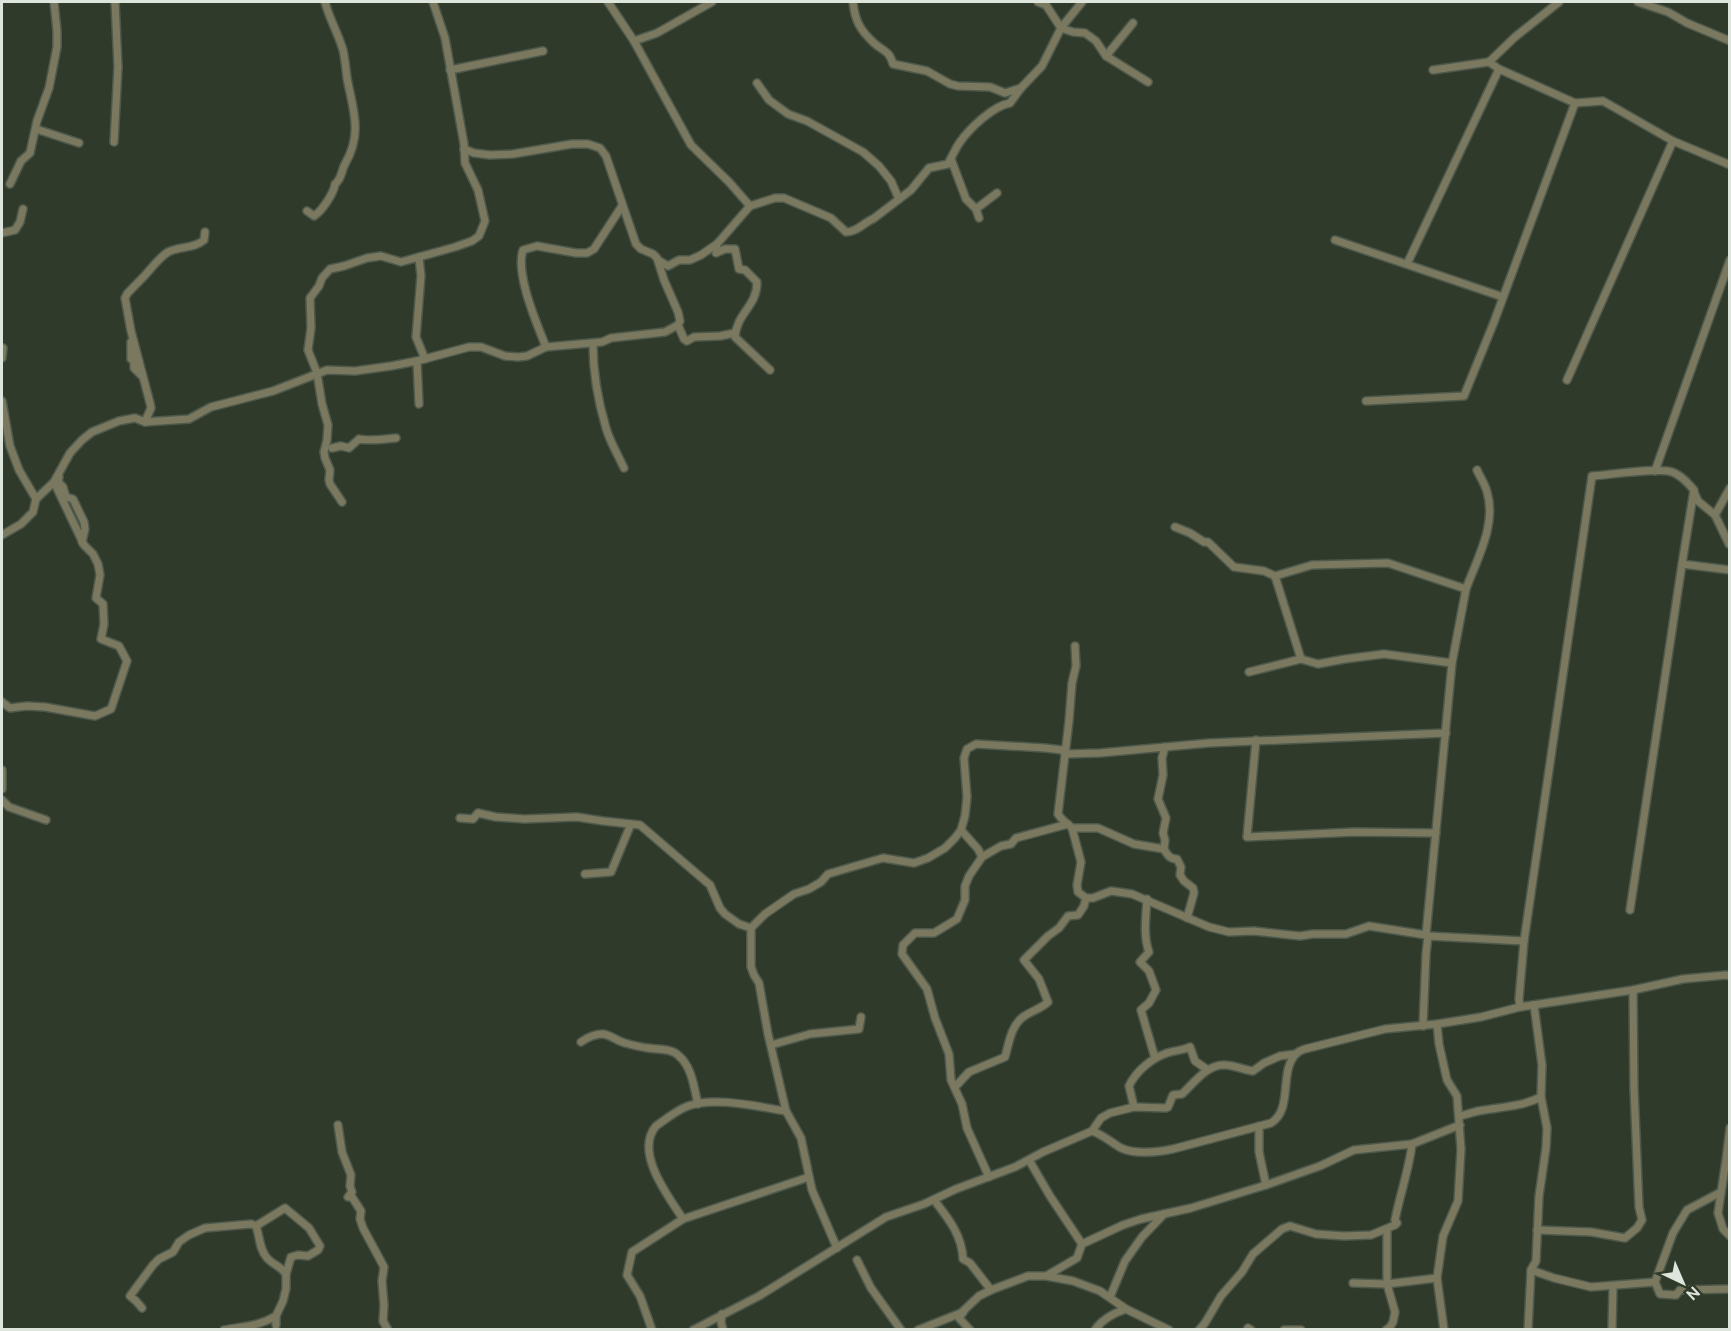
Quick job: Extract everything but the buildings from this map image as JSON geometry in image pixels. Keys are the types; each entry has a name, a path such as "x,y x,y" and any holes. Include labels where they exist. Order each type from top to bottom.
{"street":[{"path":"10,184 21,161 30,153 49,88 57,47 54,2"},
{"path":"114,142 118,67 115,2"},
{"path":"307,212 314,216 322,210 335,190 335,184 340,181 354,143 355,115 343,50 325,2"},
{"path":"342,502 331,487 329,480 330,470 324,452 328,436 327,415 322,404 317,373 308,350 310,298 330,269 381,256 401,262 472,241 479,236 485,221 478,190 465,163 445,38 433,2"},
{"path":"608,2 634,41 691,145 750,206"},
{"path":"634,41 657,33 712,2"},
{"path":"853,2 856,22 876,45 890,55 893,64 927,71 958,86 990,87 1005,93 1021,88"},
{"path":"1038,2 1046,5 1061,28 1085,33 1096,41 1106,56 1148,82"},
{"path":"658,260 670,266 679,260 693,259 717,244 750,206 775,198 784,198 831,218 846,232 854,232 914,187 928,168 945,166 960,142 979,122 1003,105 1010,103 1042,66 1061,28 1083,2"},
{"path":"1433,70 1489,62 1515,37 1559,2"},
{"path":"1638,2 1668,12 1687,23 1730,41"},
{"path":"1106,56 1133,23"},
{"path":"450,70 543,51"},
{"path":"1489,62 1498,69 1575,103 1603,101 1674,141 1730,165"},
{"path":"1407,264 1498,69"},
{"path":"757,83 769,100 788,114 807,121 864,152 891,181 899,199"},
{"path":"1005,93 1010,103"},
{"path":"1366,401 1464,396 1494,322 1575,103"},
{"path":"36,129 79,143"},
{"path":"1567,380 1674,141"},
{"path":"464,149 490,155 513,154 572,144 588,144 600,148 606,156 636,244 653,254 658,260 678,312 680,321 678,325 684,339 687,341 694,337 735,333"},
{"path":"951,158 966,199 976,209 980,218"},
{"path":"976,209 997,193"},
{"path":"546,347 527,298 521,260 524,250 537,246 587,253 594,249 622,206"},
{"path":"2,233 15,230 20,222 23,209"},
{"path":"145,422 151,408 143,378 134,368 134,360 131,358 132,333 125,298 156,261 173,250 200,243 204,240 205,232"},
{"path":"1335,240 1503,297"},
{"path":"717,244 716,253 725,249 735,249 739,269 745,270 757,282 754,299 742,314 735,337 770,370"},
{"path":"419,257 421,276 416,337 421,360 419,404"},
{"path":"1655,471 1730,260"},
{"path":"2,536 21,524 33,512 36,499 54,482 70,453 92,432 119,421 135,418 145,422 189,419 211,407 273,392 317,373 335,369 354,371 421,360 469,347 481,347 505,356 527,356 546,347 593,344 610,338 666,332 678,325"},
{"path":"593,344 597,388 607,430 624,468"},
{"path":"2,358 3,348"},
{"path":"2,401 10,446 19,470 36,499"},
{"path":"328,436 333,448 341,446 349,448 358,439 396,438"},
{"path":"1423,1026 1427,935 1452,663 1466,589 1489,523 1490,503 1487,490 1477,470"},
{"path":"1520,1007 1524,941 1592,476 1655,471 1671,472 1686,481 1694,490 1698,501 1715,515 1729,544"},
{"path":"59,475 58,482 66,496 73,499 84,522 82,543"},
{"path":"2,702 10,708 45,707 95,716 111,709 127,661 119,646 101,639 104,624 103,604 96,598 100,574 95,559 82,543 54,482"},
{"path":"1715,515 1730,488"},
{"path":"1630,910 1694,490"},
{"path":"1175,527 1190,532 1204,543 1208,542 1234,567 1264,571 1275,576 1312,565 1388,563 1466,589"},
{"path":"1682,564 1730,570"},
{"path":"1275,576 1301,659"},
{"path":"1075,646 1076,666 1072,682 1058,814 1061,820 1070,826 1081,862 1078,891 1086,898 1093,898 1111,891 1132,894 1209,927 1229,932 1254,931 1300,936 1346,934 1369,926 1427,935 1524,941"},
{"path":"1250,672 1301,659 1318,664 1384,654 1452,663"},
{"path":"837,1248 817,1204 801,1138 786,1111 759,983 751,967 752,928 765,914 794,894 821,882 828,874 883,858 914,863 945,848 961,830 967,797 964,758 966,750 975,744 1045,748 1062,750 1065,754 1256,740 1446,733"},
{"path":"1256,740 1247,837 1355,832 1436,833"},
{"path":"1165,747 1162,758 1164,775 1158,799 1166,818 1163,833 1164,849 1167,856 1177,859 1181,867 1180,875 1193,888 1194,893 1187,918"},
{"path":"2,770 2,788"},
{"path":"2,800 9,807 46,820"},
{"path":"460,818 473,819 478,813 524,819 577,816 640,825 710,885 720,908 731,920 752,928"},
{"path":"585,874 611,872 630,824"},
{"path":"989,1177 967,1128 962,1104 951,1080 949,1054 927,989 901,950 903,945 915,933 934,933 957,919 965,900 965,886 969,876 982,857 1001,846 1011,844 1016,838 1070,826 1098,828 1134,843 1164,849"},
{"path":"961,830 982,857"},
{"path":"955,1087 969,1072 1005,1057 1014,1027 1022,1018 1048,1002 1039,979 1024,960 1059,928 1068,916 1078,915 1086,898"},
{"path":"1147,899 1145,921 1149,952 1140,962 1149,971 1156,990 1149,1003 1141,1010 1155,1058"},
{"path":"693,1329 759,1296 886,1217 1015,1167 1092,1131 1101,1118 1110,1113 1134,1107 1166,1108 1173,1095 1182,1094 1208,1070 1218,1065 1227,1064 1253,1071 1264,1063 1280,1056 1296,1054 1305,1048 1385,1029 1482,1017 1520,1007 1633,990 1683,979 1730,976"},
{"path":"1537,1230 1591,1232 1625,1238 1637,1228 1642,1220 1639,1207 1634,1089 1633,990"},
{"path":"1528,1329 1531,1270 1536,1261 1539,1196 1547,1128 1541,1098 1542,1065 1534,1005"},
{"path":"771,1045 810,1034 860,1029 861,1017"},
{"path":"1437,1024 1447,1080 1457,1096 1461,1149 1458,1201 1443,1236 1437,1278 1444,1329"},
{"path":"581,1042 595,1035 606,1034 623,1043 671,1051 679,1055 690,1073 698,1104"},
{"path":"1134,1107 1129,1086 1140,1070 1155,1058 1190,1047 1195,1061 1208,1070"},
{"path":"1092,1131 1125,1150 1158,1152 1276,1120 1280,1113 1291,1064 1296,1054"},
{"path":"1460,1116 1531,1103 1541,1098"},
{"path":"683,1219 659,1181 650,1155 648,1141 656,1126 687,1106 698,1104 718,1102 786,1111"},
{"path":"338,1125 342,1152 351,1175 352,1192 348,1197 352,1197 361,1211 360,1219 363,1228 384,1267 383,1321 387,1329"},
{"path":"1046,1276 1077,1258 1082,1244 1123,1225 1191,1208 1266,1185 1360,1149 1412,1144 1460,1125"},
{"path":"1259,1126 1259,1152 1266,1185"},
{"path":"1730,1128 1718,1213 1723,1229 1730,1236"},
{"path":"1199,1329 1206,1323 1221,1296 1242,1272 1253,1254 1282,1229 1290,1226 1316,1234 1344,1236 1371,1234 1393,1227 1397,1223 1395,1220 1399,1198 1408,1171 1412,1144"},
{"path":"1029,1160 1082,1244"},
{"path":"652,1329 640,1296 627,1275 632,1252 683,1219 809,1177"},
{"path":"1721,1192 1687,1210 1673,1233 1655,1282 1659,1294 1676,1295 1680,1290 1730,1289"},
{"path":"934,1200 958,1234 963,1259 970,1263 991,1290"},
{"path":"256,1226 285,1208 309,1228 320,1245 318,1250 308,1256 291,1257 286,1274 286,1289 276,1316 276,1325"},
{"path":"1110,1297 1125,1261 1142,1237 1164,1214"},
{"path":"142,1308 130,1296 144,1279 147,1270 159,1259 173,1252 179,1242 205,1228 251,1224 256,1226"},
{"path":"256,1226 262,1252 286,1274"},
{"path":"1386,1329 1393,1322 1395,1312 1387,1284 1387,1229"},
{"path":"857,1260 893,1321 901,1329"},
{"path":"1531,1270 1591,1287 1655,1282"},
{"path":"970,1329 959,1318 979,1296 1028,1276 1046,1276 1073,1281 1110,1297 1126,1309 1168,1329"},
{"path":"1353,1283 1387,1284 1437,1278"},
{"path":"1612,1329 1613,1286"},
{"path":"1095,1329 1109,1317 1126,1309"},
{"path":"918,1329 966,1310"},
{"path":"722,1314 723,1329"},
{"path":"224,1329 247,1328 276,1316"},
{"path":"267,1321 284,1329"},
{"path":"1284,1329 1301,1329"}]}
